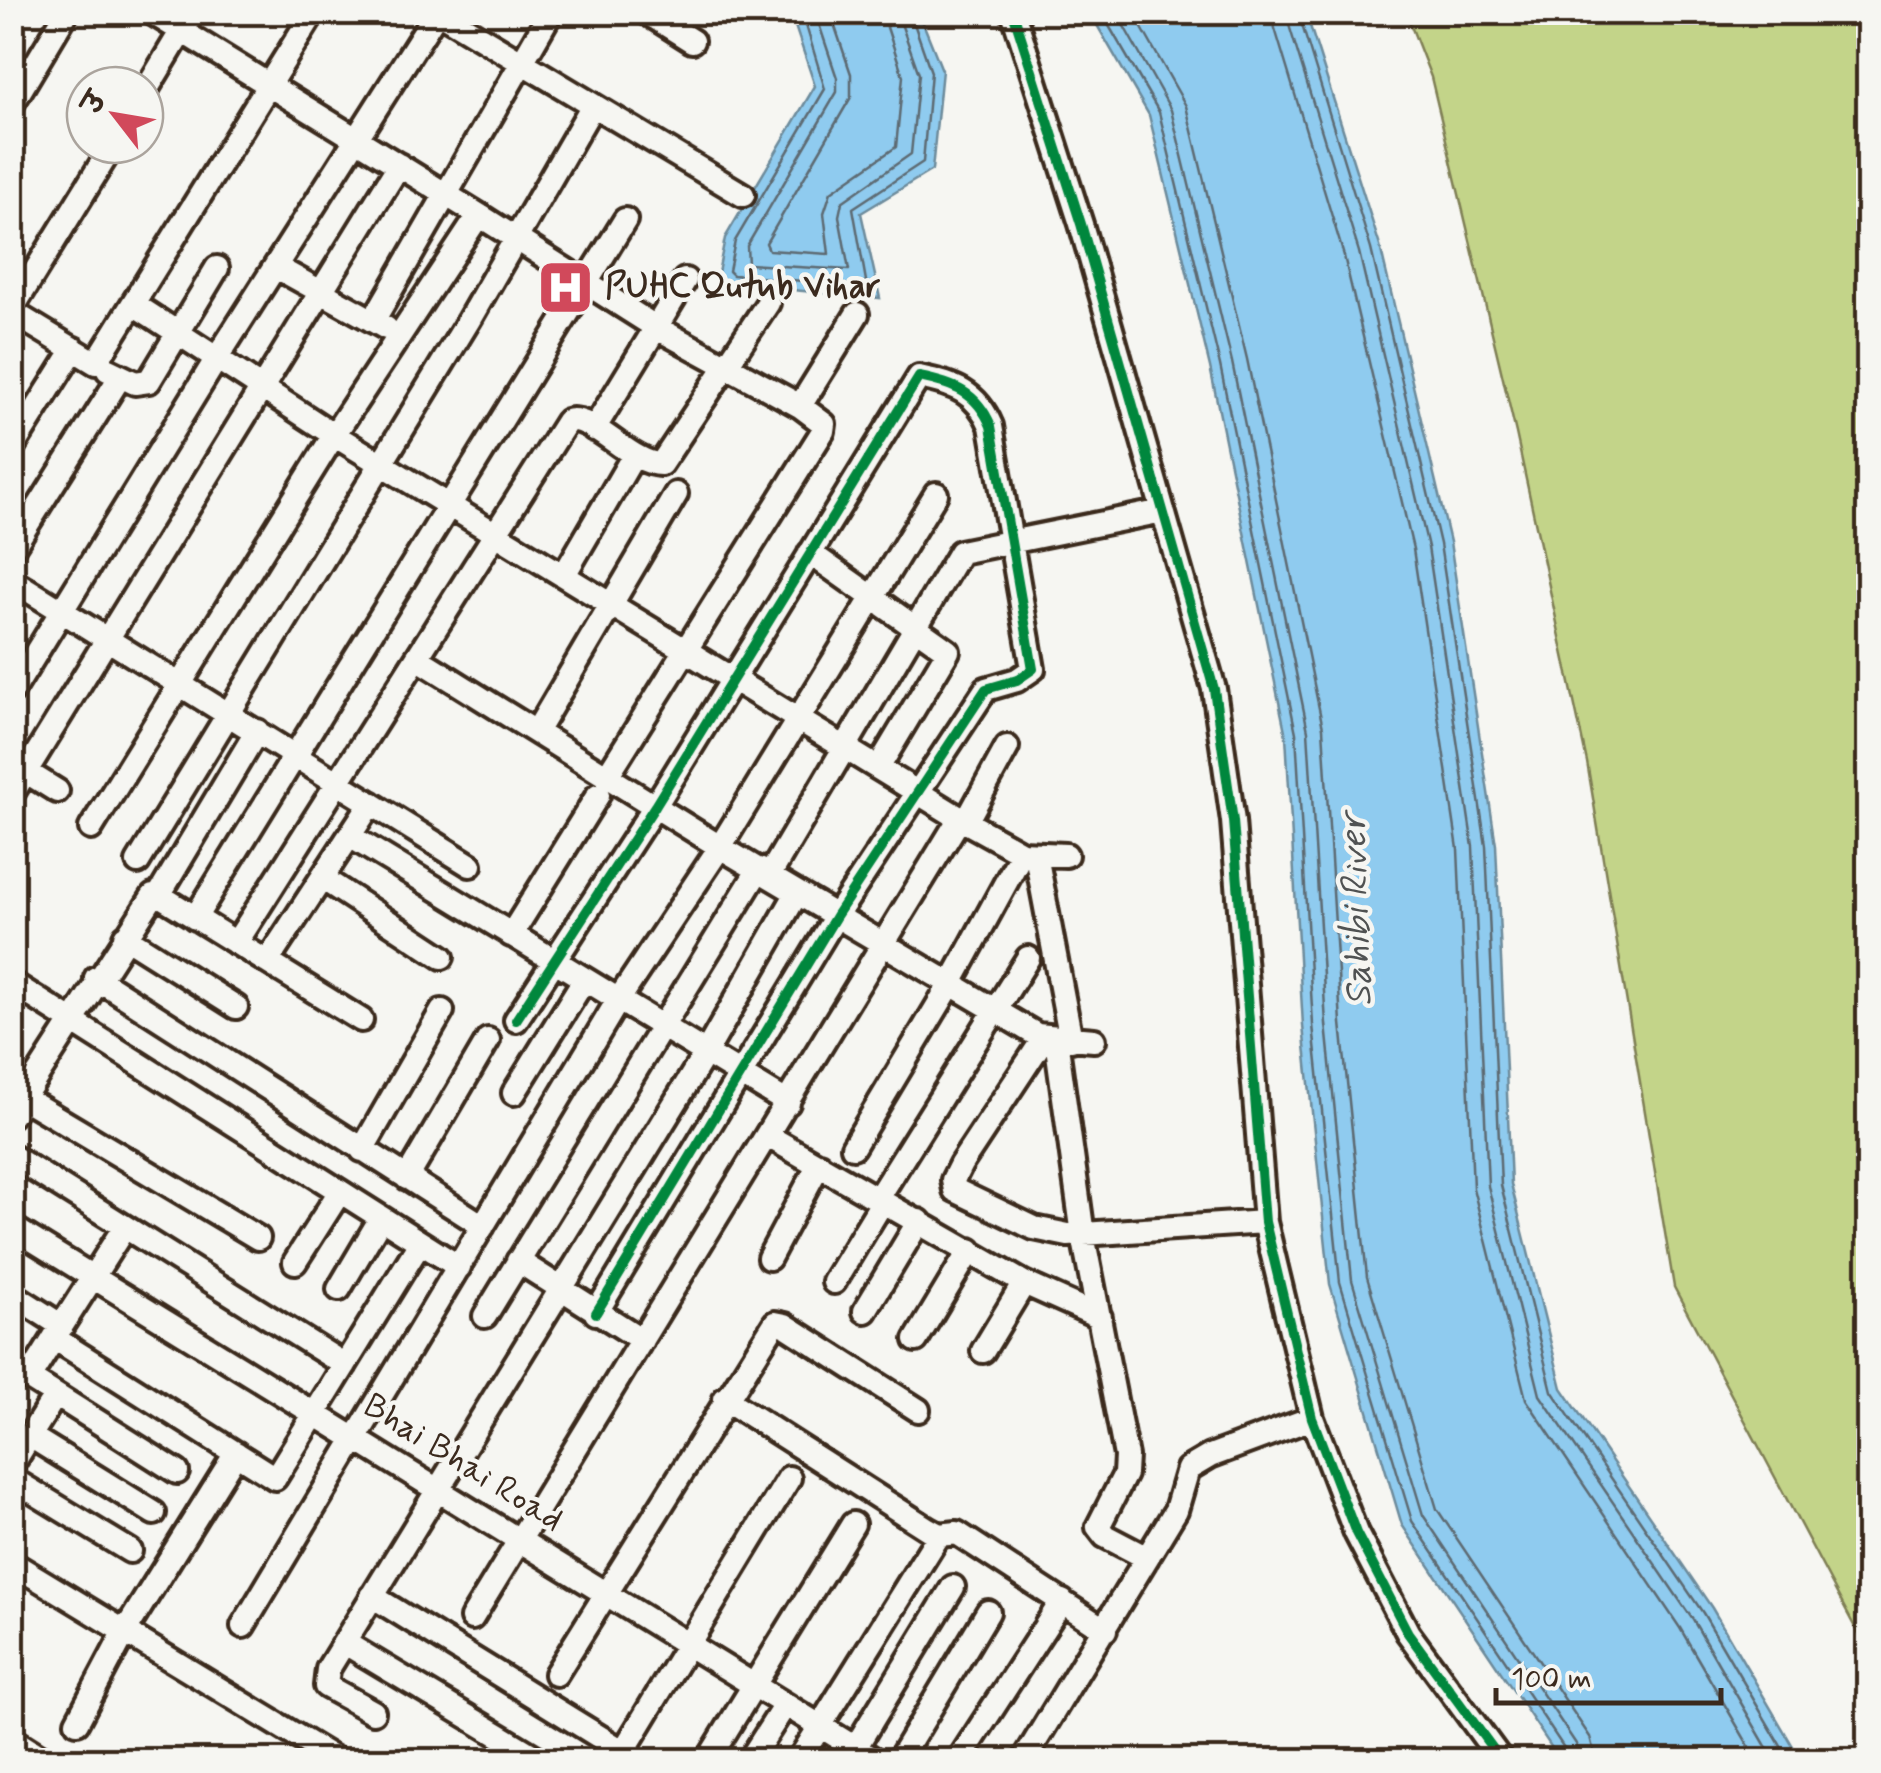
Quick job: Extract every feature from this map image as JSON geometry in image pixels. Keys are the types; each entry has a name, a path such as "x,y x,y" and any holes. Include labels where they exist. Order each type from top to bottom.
{"street":[{"path":"12,104 67,12"},
{"path":"151,12 187,22 268,84 357,140 657,328 820,419 824,432 685,649 511,935"},
{"path":"96,363 314,12"},
{"path":"12,692 217,358 438,12 743,196"},
{"path":"373,320 551,12"},
{"path":"646,12 692,42"},
{"path":"1014,12 1081,224 1202,638 1226,761 1265,1222 1312,1418 1356,1533 1408,1633 1501,1760"},
{"path":"161,65 187,22"},
{"path":"138,862 226,712 519,238 592,106"},
{"path":"100,165 12,311 96,363 143,384 150,381 217,268"},
{"path":"12,794 19,767 110,640 399,165"},
{"path":"91,828 334,435 402,338 478,215"},
{"path":"196,918 625,220"},
{"path":"278,268 402,338"},
{"path":"594,429 685,280"},
{"path":"236,943 567,421 580,420 654,465 667,459 768,303"},
{"path":"135,305 334,435 963,820 1029,854 1066,854"},
{"path":"800,406 857,314"},
{"path":"12,448 74,350"},
{"path":"12,549 120,376"},
{"path":"516,1020 655,806 919,377 954,385 974,396 991,426 1033,669 1017,680 986,689 836,916 596,1313"},
{"path":"564,575 634,455"},
{"path":"536,732 676,494"},
{"path":"243,1626 618,1002 720,846 936,494"},
{"path":"485,1316 662,1029 845,748 960,552 1163,510"},
{"path":"810,553 945,647 947,656 878,768"},
{"path":"12,580 470,864"},
{"path":"417,658 536,732 602,785 655,806 994,1010 1066,1039"},
{"path":"257,732 159,895 146,900 18,1106 258,1238"},
{"path":"472,1618 1006,747"},
{"path":"19,767 57,791"},
{"path":"267,962 371,803"},
{"path":"350,836 788,1103"},
{"path":"853,1147 1029,854"},
{"path":"1029,854 1066,1039 1083,1234 1126,1456 1125,1474 1099,1523 1099,1531 1147,1558"},
{"path":"322,878 442,957"},
{"path":"373,1712 326,1686 328,1669 705,1054 797,892"},
{"path":"159,895 361,1020"},
{"path":"125,936 236,1007"},
{"path":"834,1282 880,1199 1028,958"},
{"path":"96,978 484,1226"},
{"path":"514,1093 584,980"},
{"path":"12,984 459,1267"},
{"path":"362,1150 442,1011"},
{"path":"1066,1039 961,1164 952,1186 1034,1228 1083,1234 1265,1222"},
{"path":"407,1178 488,1040"},
{"path":"768,1136 1024,1283 1100,1317"},
{"path":"12,1156 345,1365"},
{"path":"768,1258 819,1164"},
{"path":"295,1262 339,1192"},
{"path":"339,1289 381,1218"},
{"path":"865,1311 918,1221"},
{"name":"Bhai Bhai Road","path":"12,1227 756,1686 859,1756"},
{"path":"124,1228 29,1374 55,1396 177,1472"},
{"path":"12,1294 58,1332 276,1478 420,1243"},
{"path":"916,1340 970,1250"},
{"path":"518,1261 642,1340"},
{"path":"982,1351 1024,1283"},
{"path":"556,1674 769,1328 780,1323 918,1410"},
{"path":"12,1465 55,1396"},
{"path":"725,1399 939,1535 957,1533 1105,1630"},
{"path":"1024,1760 1176,1510 1186,1474 1195,1462 1312,1418"},
{"path":"30,1436 154,1513"},
{"path":"76,1722 124,1633 236,1453"},
{"path":"372,1596 621,1756 789,1478"},
{"path":"12,1479 130,1551"},
{"path":"708,1760 852,1524"},
{"path":"799,1760 939,1535"},
{"path":"12,1563 336,1760"},
{"path":"859,1756 953,1587"},
{"path":"959,1760 1062,1602"},
{"path":"900,1760 988,1612"},
{"path":"344,1643 540,1760"},
{"path":"750,1760 785,1705"},
{"path":"12,1739 45,1760"}],"green space":[{"path":"1406,13 1868,13 1868,1652 1674,1287 1587,762 1516,433 1431,77"}],"water":[{"path":"795,13 919,13 942,70 932,170 861,213 880,298 716,283 725,238 815,86 792,17"},
{"name":"Sahibi River","path":"1090,13 1306,13 1380,246 1450,542 1496,845 1511,1184 1562,1388 1712,1608 1801,1760 1560,1760 1402,1525 1330,1284 1303,1026 1286,736 1210,367 1149,115"}],"cycle path":[{"path":"1013,12 1081,224 1214,689 1233,821 1265,1222 1312,1418 1356,1533 1408,1633 1501,1760"},
{"path":"516,1020 655,806 919,377 963,391 979,405 991,426 1033,669 1017,680 986,689 836,916 596,1313"}],"place":[{"name":"PUHC Qutub Vihar","path":"566,287"}]}
